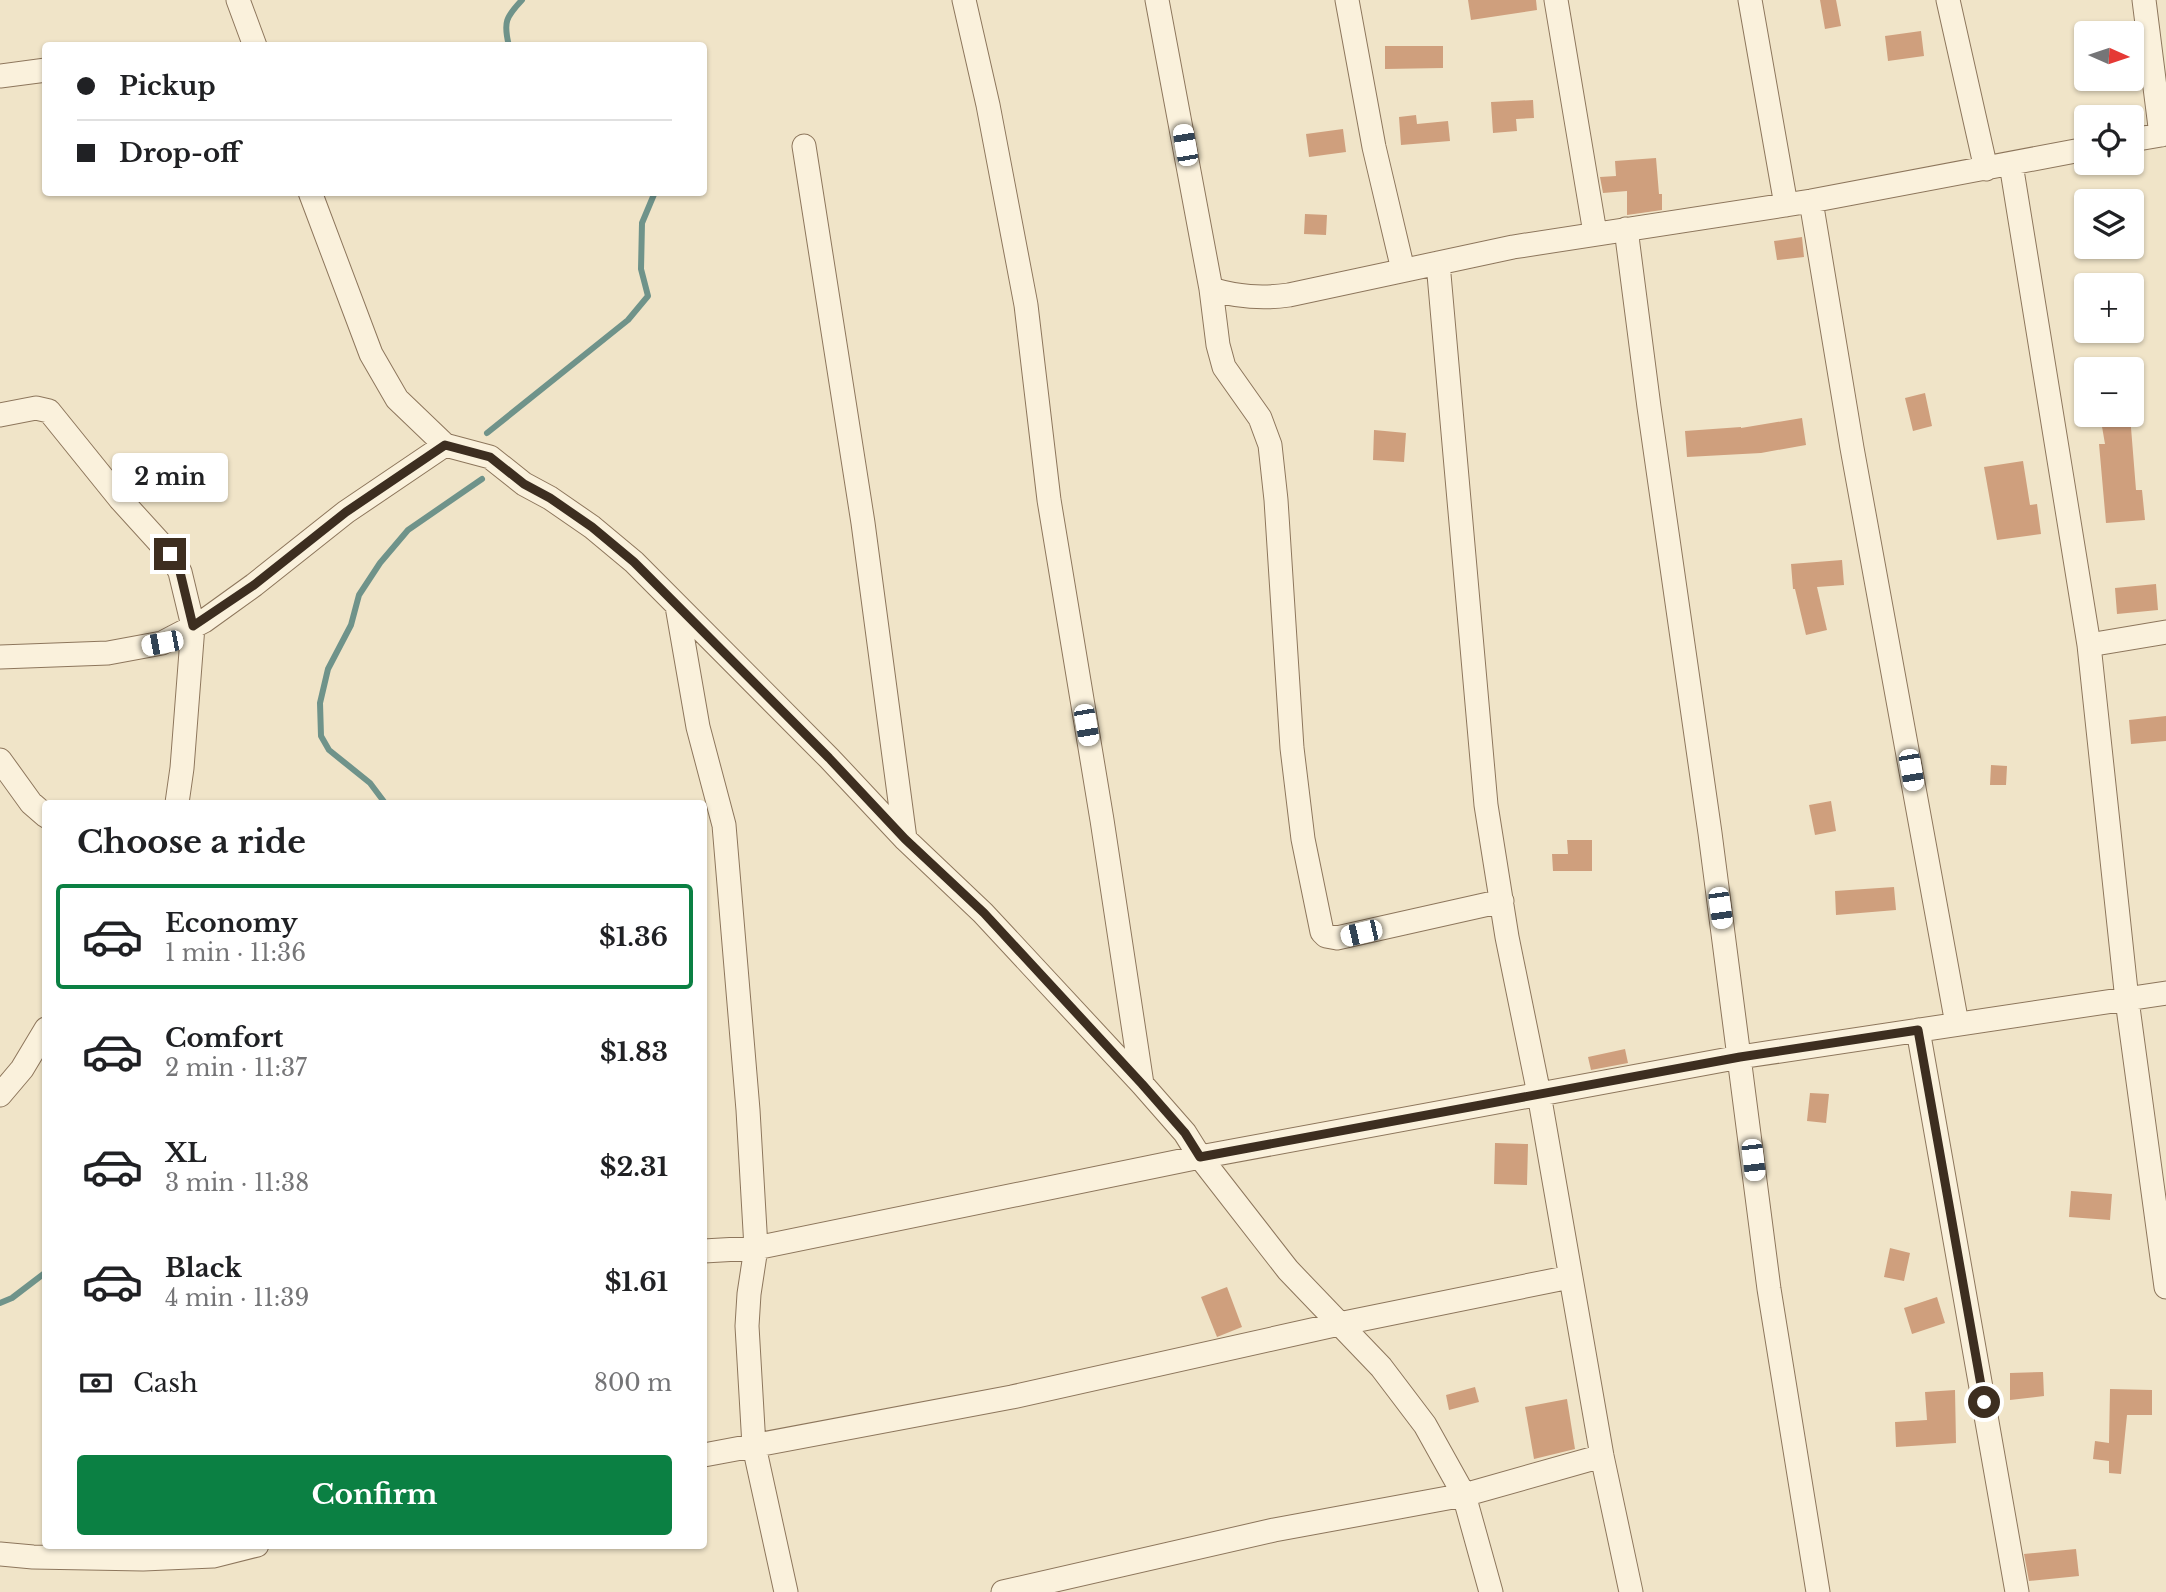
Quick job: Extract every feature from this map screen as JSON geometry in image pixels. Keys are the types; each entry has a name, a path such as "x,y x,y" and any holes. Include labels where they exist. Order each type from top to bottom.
{"street":[{"path":"238,0 254,42"},
{"path":"964,0 988,105 1026,305 1055,540 1102,820 1142,1084"},
{"path":"1157,0 1212,289 1218,345 1224,366 1259,418 1270,445 1292,748 1303,839 1322,932 1326,936 1337,938 1502,901"},
{"path":"1347,0 1374,147 1403,270"},
{"path":"1556,0 1595,233"},
{"path":"1750,0 1786,205"},
{"path":"1948,0 1986,169"},
{"path":"2144,0 2164,134 2144,138"},
{"path":"0,76 42,71"},
{"path":"804,146 863,523 905,839"},
{"path":"1212,289 1235,296 1274,298 1595,233 1811,201 2074,151"},
{"path":"2011,164 2089,645 2127,1000 2166,1287"},
{"path":"312,196 371,354 397,399 445,445 490,457 524,484 592,527 634,562 829,758 905,839 984,913 1142,1084 1185,1133 1200,1157 1288,1270 1381,1367 1425,1425 1464,1495 1491,1592"},
{"path":"1811,201 1852,447 1957,1024"},
{"path":"1626,229 1740,1057 1769,1289 1818,1592"},
{"path":"1438,263 1486,805 1507,937 1539,1094 1602,1456 1631,1592"},
{"path":"0,415 36,408 49,411 120,499 175,561 193,626 177,800"},
{"path":"0,657 108,653 162,643 193,626 254,585 346,512 445,445"},
{"path":"677,606 698,727 724,825 748,1110 756,1248 747,1326 754,1446 786,1592"},
{"path":"2089,645 2166,632"},
{"path":"0,760 31,803 42,813"},
{"path":"707,1251 756,1248 1200,1157 1325,1136 1740,1057 2166,993"},
{"path":"1918,1030 2017,1592"},
{"path":"0,1095 22,1069 42,1035"},
{"path":"707,1454 1012,1397 1339,1324 1570,1277"},
{"path":"1003,1592 1274,1530 1464,1495 1602,1456"},
{"path":"0,1554 33,1558 142,1559 214,1556 241,1549"}],"building":[{"path":"1468,0 1536,0 1537,10 1471,20"},
{"path":"1820,0 1836,0 1841,26 1825,29"},
{"path":"1921,31 1924,56 1888,61 1885,36"},
{"path":"1385,46 1443,46 1443,68 1385,69"},
{"path":"1533,100 1534,118 1516,119 1517,131 1493,133 1491,102"},
{"path":"1416,115 1417,124 1448,121 1450,141 1401,145 1399,117"},
{"path":"1343,129 1346,152 1309,157 1306,134"},
{"path":"1656,158 1662,210 1627,215 1627,191 1603,193 1600,177 1616,176 1615,161"},
{"path":"1305,214 1327,215 1326,235 1304,234"},
{"path":"1802,237 1804,257 1777,260 1774,241"},
{"path":"1925,393 1932,426 1913,431 1905,398"},
{"path":"1802,418 1806,445 1761,453 1687,457 1685,431 1741,428"},
{"path":"2102,427 2131,427 2136,490 2142,490 2145,520 2106,523 2099,444 2105,444"},
{"path":"1374,430 1406,433 1404,462 1373,460"},
{"path":"2023,461 2030,505 2037,504 2041,534 1997,540 1984,467"},
{"path":"1842,560 1844,585 1817,587 1827,630 1806,635 1793,589 1791,564"},
{"path":"2156,584 2158,610 2117,614 2115,588"},
{"path":"2166,716 2166,741 2131,744 2129,720"},
{"path":"1991,765 2007,766 2006,785 1990,785"},
{"path":"1831,801 1836,831 1815,835 1809,805"},
{"path":"1567,840 1592,840 1592,871 1553,871 1552,854 1568,854"},
{"path":"1894,887 1896,910 1836,915 1835,891"},
{"path":"1625,1049 1628,1063 1591,1070 1588,1057"},
{"path":"1810,1093 1829,1094 1826,1123 1807,1121"},
{"path":"1495,1143 1528,1144 1527,1185 1494,1184"},
{"path":"2071,1191 2112,1194 2110,1220 2069,1217"},
{"path":"1890,1248 1910,1253 1904,1281 1884,1277"},
{"path":"1227,1287 1242,1327 1217,1337 1201,1297"},
{"path":"1937,1297 1945,1323 1912,1334 1904,1308"},
{"path":"2043,1372 2044,1396 2010,1400 2010,1373"},
{"path":"1475,1387 1479,1402 1449,1410 1446,1395"},
{"path":"2110,1389 2152,1390 2152,1415 2127,1415 2121,1474 2109,1473 2109,1461 2093,1459 2095,1441 2109,1443"},
{"path":"1955,1390 1956,1443 1896,1447 1895,1422 1927,1420 1925,1392"},
{"path":"1567,1399 1575,1449 1534,1459 1525,1407"},
{"path":"2076,1549 2079,1576 2029,1581 2024,1554"}],"waterway":[{"path":"508,42 507,20 522,0"},
{"path":"487,433 628,320 648,296 641,269 642,223 653,196"},
{"path":"383,800 370,783 329,750 321,736 320,703 328,669 351,625 359,595 380,563 408,530 482,479"},
{"path":"0,1303 12,1298 42,1275"}],"route":[{"path":"170,554 180,572 193,626 254,585 346,512 445,445 490,457 524,484 592,527 634,562 829,758 905,839 984,913 1142,1084 1185,1133 1200,1157 1325,1136 1740,1057 1918,1030 1984,1402"}]}
